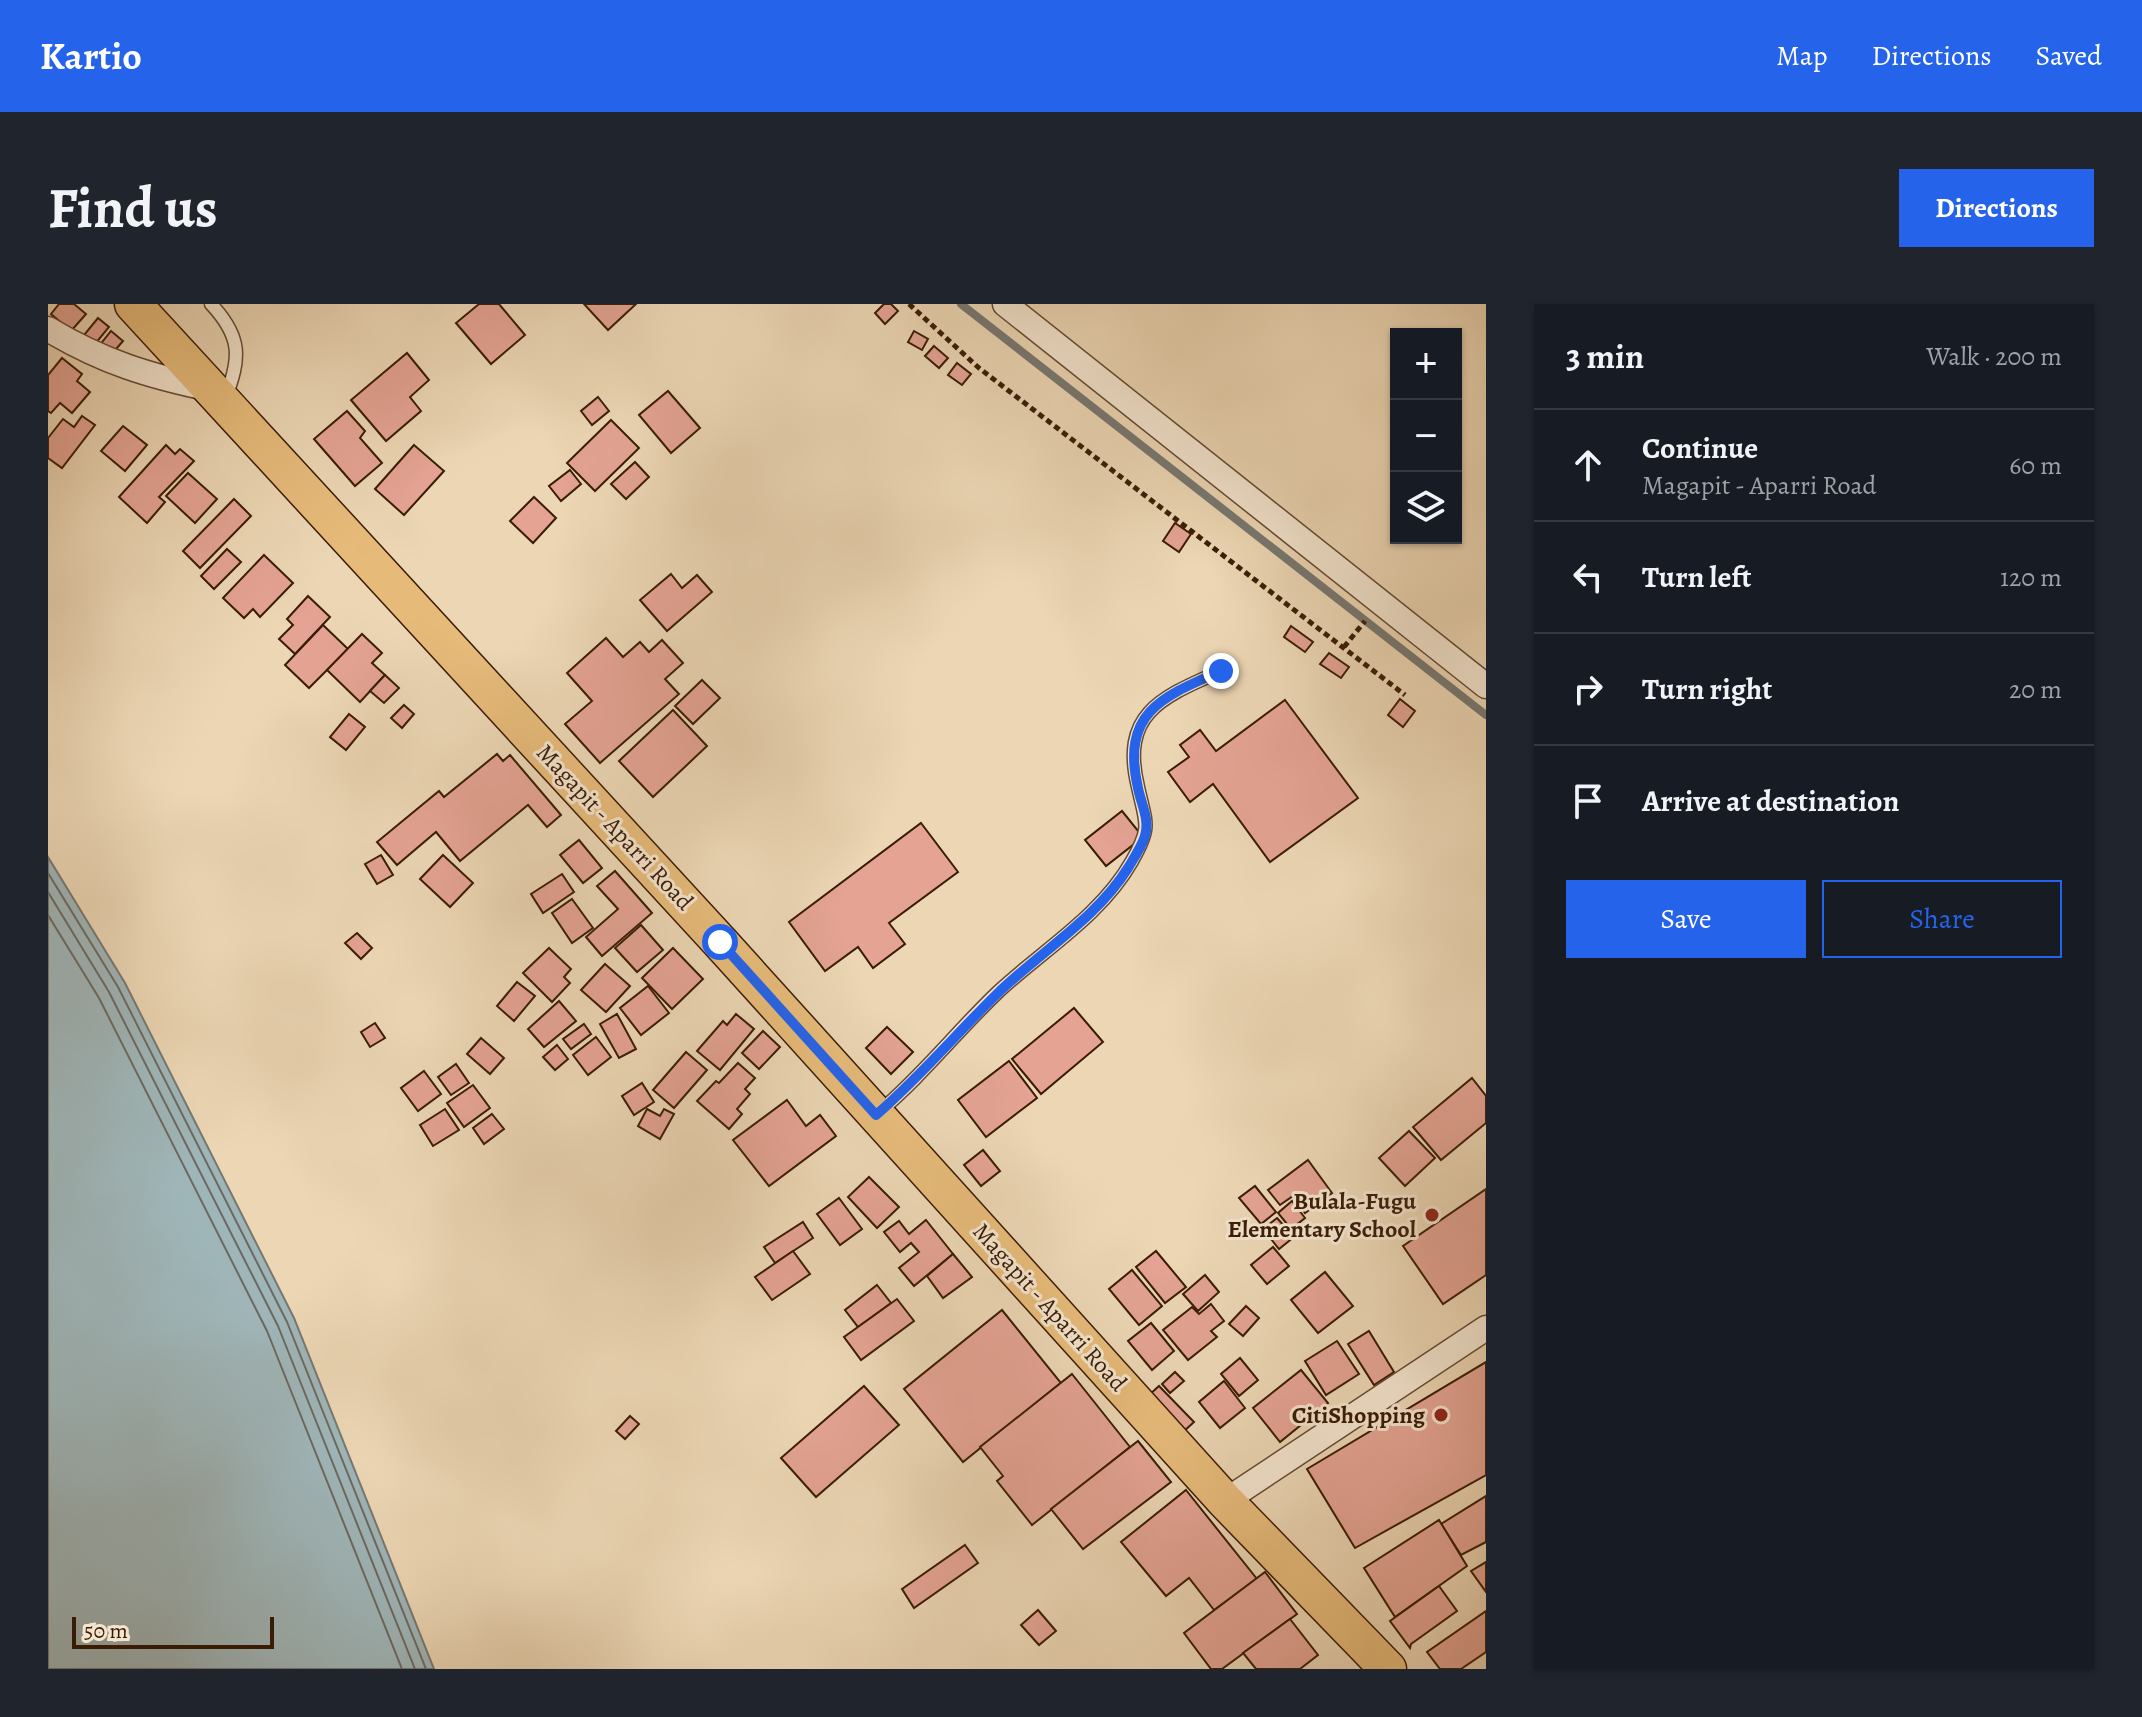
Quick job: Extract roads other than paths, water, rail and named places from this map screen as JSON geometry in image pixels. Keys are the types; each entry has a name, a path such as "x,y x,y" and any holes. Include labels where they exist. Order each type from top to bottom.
{"main road":[{"name":"Magapit - Aparri Road","path":"133,304 1225,1501 1388,1669"}],"street":[{"path":"1005,304 1486,686"},
{"path":"48,329 112,363 218,396"},
{"path":"1225,1501 1486,1328"}],"lane":[{"path":"211,304 234,335 237,353 235,374 218,396"},
{"path":"876,1115 909,1087 998,992 1107,898 1146,834 1145,808 1134,773 1133,755 1139,724 1153,708 1175,693 1221,671"}],"water":[{"path":"48,857 125,983 294,1318 434,1669 48,1669"}],"waterway":[{"path":"961,304 1486,715"}],"place":[{"name":"Bulala-Fugu Elementary School","path":"1432,1215"},
{"name":"CitiShopping","path":"1441,1415"}]}
